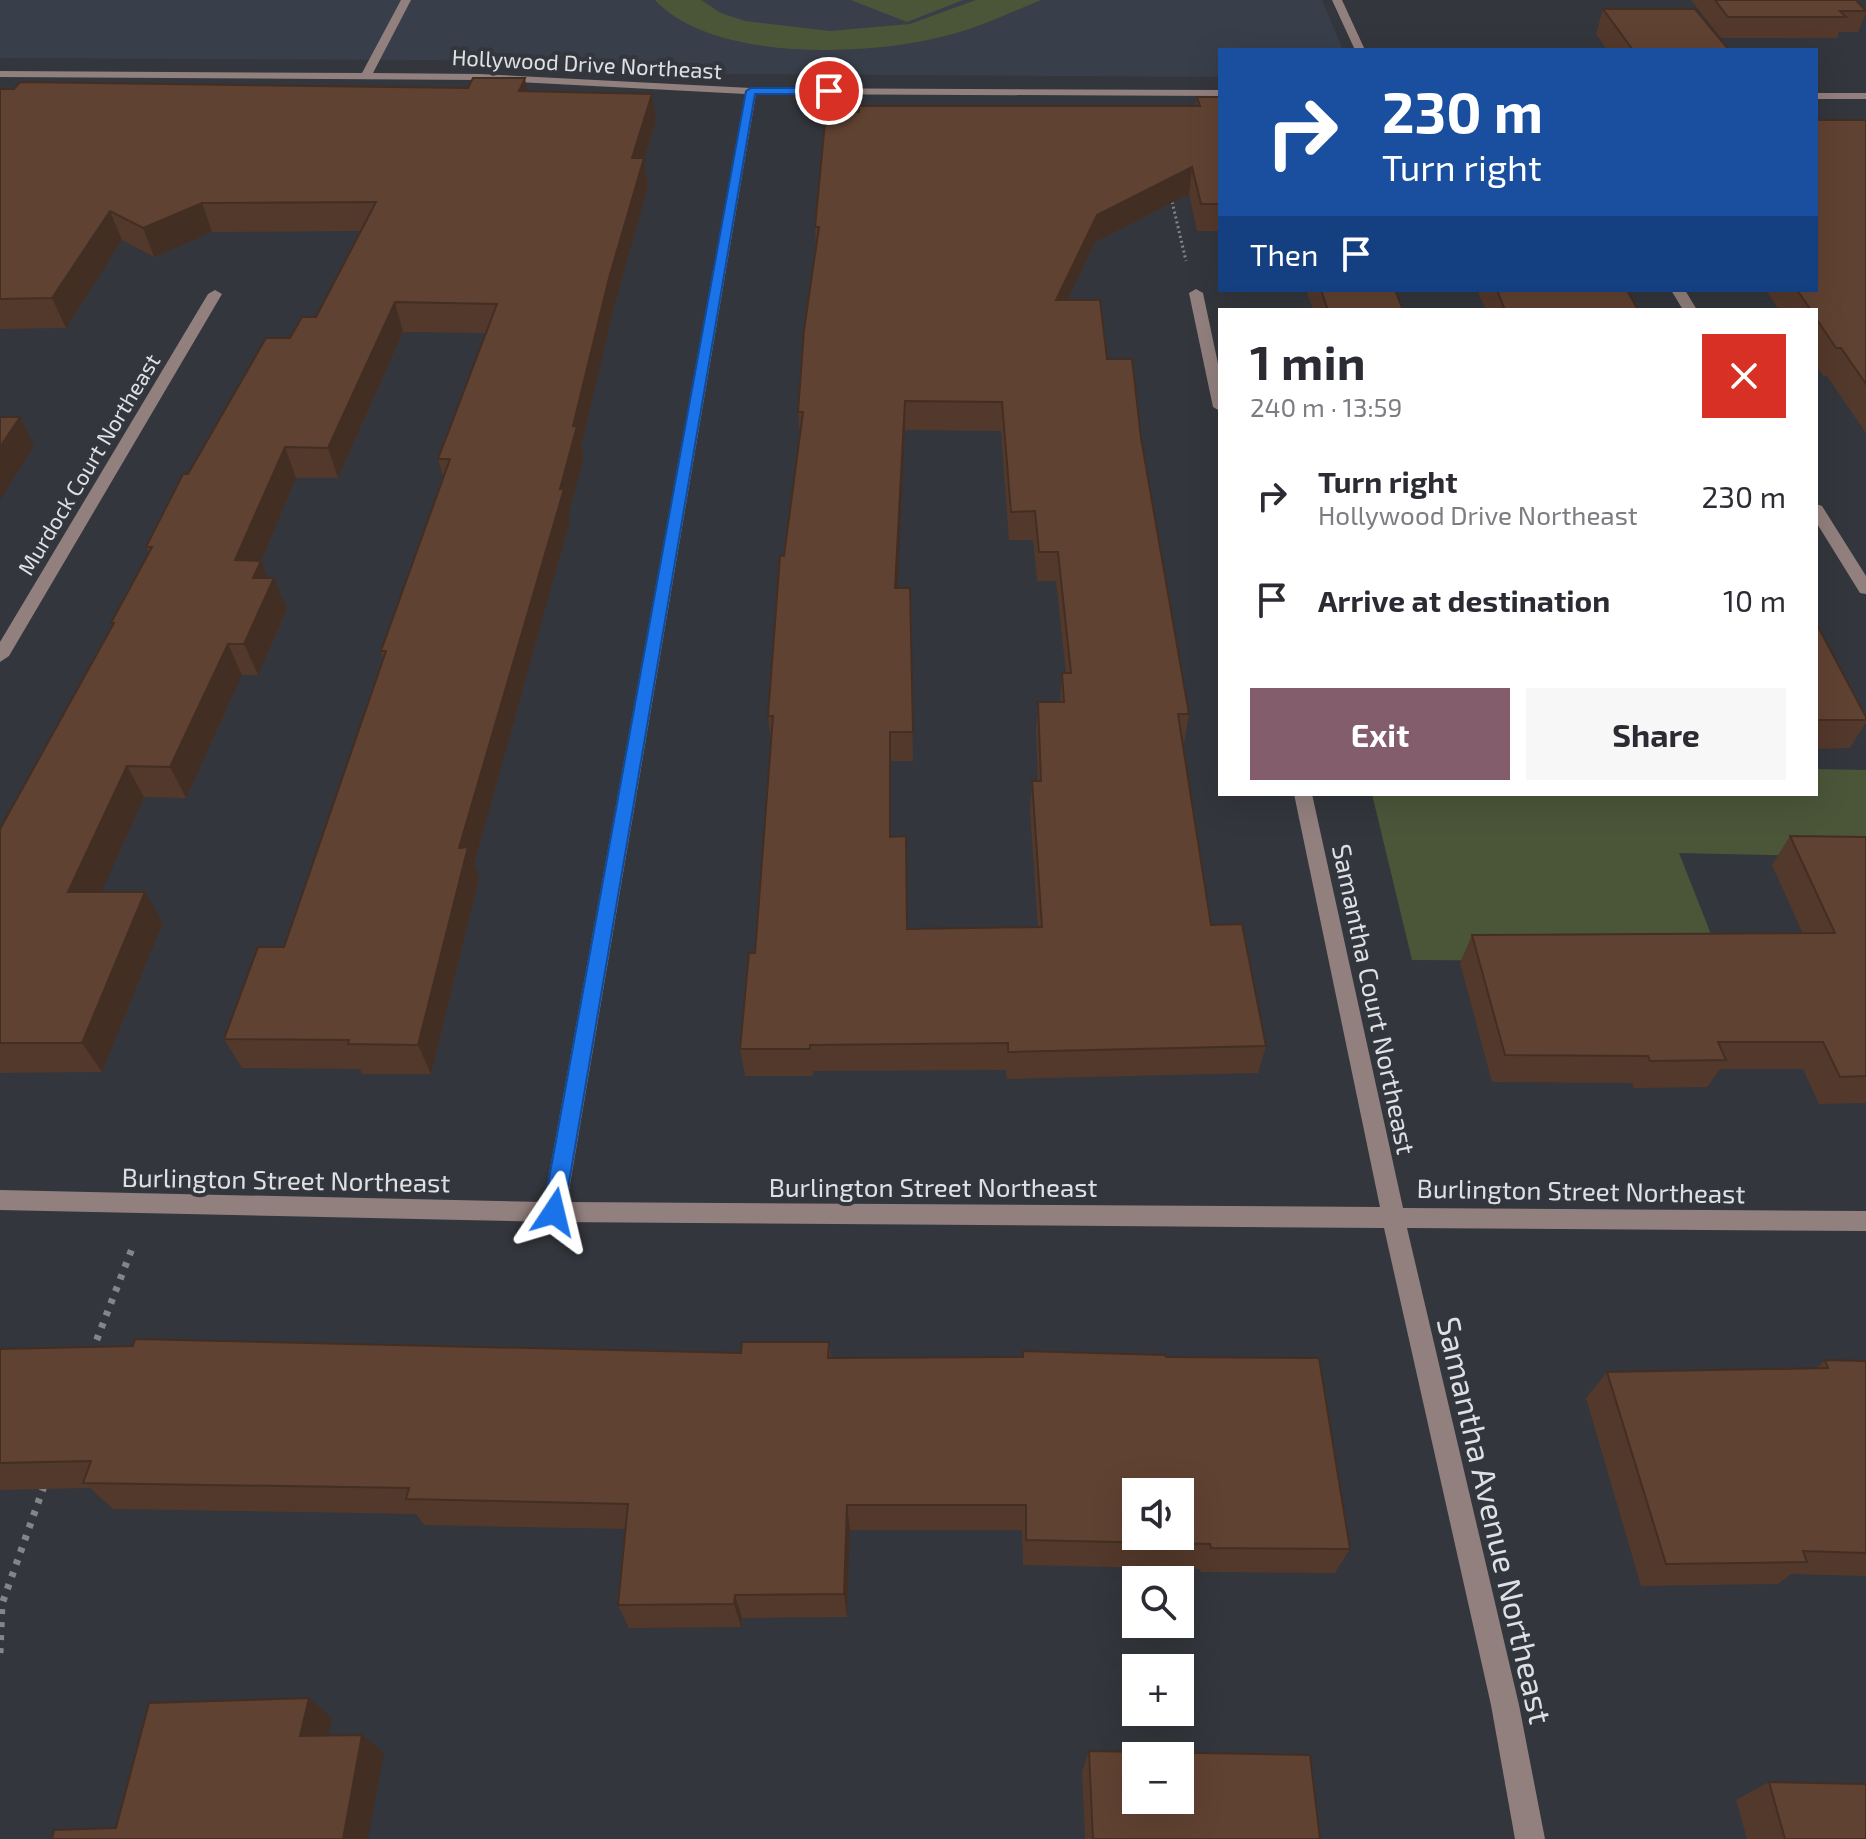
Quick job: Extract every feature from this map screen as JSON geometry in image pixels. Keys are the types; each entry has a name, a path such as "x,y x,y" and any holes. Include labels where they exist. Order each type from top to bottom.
{"street":[{"path":"366,76 406,0"},
{"path":"1337,0 1359,48"},
{"name":"Hollywood Drive Northeast","path":"0,74 536,79 751,91 1218,93"},
{"path":"554,1212 751,91"},
{"path":"1818,96 1866,96"},
{"path":"1196,293 1218,398"},
{"name":"Murdock Court Northeast","path":"0,656 215,294"},
{"path":"1818,512 1866,589"},
{"name":"Samantha Court Northeast","path":"1303,796 1393,1216"},
{"name":"Burlington Street Northeast","path":"0,1200 554,1212 1866,1221"},
{"name":"Samantha Avenue Northeast","path":"1393,1216 1505,1705 1530,1839"}],"path":[{"path":"1168,186 1196,293"},
{"path":"91,1355 149,1204"},
{"path":"0,1653 2,1604 49,1472"}],"shaded area":[{"path":"0,0 1322,0 1342,48 1218,48 1218,77 726,74 519,62 0,58"}],"green space":[{"path":"655,0 701,0 721,13 745,21 830,31 910,24 976,0 1041,0 949,35 917,42 837,50 753,44 715,35 681,20"},
{"path":"851,0 963,0 907,22"},
{"path":"1818,769 1866,770 1866,857 1679,853 1722,962 1412,960 1372,796 1818,796"}],"building":[{"path":"1715,0 1856,0 1866,11 1840,11 1846,17 1728,17"},
{"path":"1603,9 1695,9 1727,48 1632,48"},
{"path":"473,78 525,78 519,91 652,94 632,158 644,158 609,278 573,426 577,426 560,489 564,489 459,848 468,847 418,1045 348,1044 349,1040 224,1039 258,947 284,947 386,651 381,651 450,459 438,459 497,304 395,302 328,448 285,447 235,560 261,561 253,578 274,578 244,644 228,644 170,767 127,766 68,892 145,892 82,1043 0,1043 0,829 114,623 111,623 152,547 146,547 183,474 188,474 266,338 290,338 302,317 316,317 376,202 202,203 143,228 110,211 52,298 0,299 0,89 14,89 20,82 468,88"},
{"path":"1197,97 1218,97 1218,204 1201,204 1192,167 1097,215 1056,300 1100,300 1107,359 1132,359 1141,438 1189,714 1178,714 1211,925 1242,924 1266,1046 1008,1052 1008,1043 810,1045 810,1049 740,1049 749,953 755,953 773,716 768,716 780,556 784,556 803,412 798,412 804,330 819,227 815,227 826,112 859,112 859,106 1200,106","holes":["905,401 1002,402 1011,512 1035,511 1039,552 1058,552 1071,673 1062,673 1064,702 1038,702 1041,781 1032,781 1042,927 907,929 906,836 890,837 890,732 913,732 910,588 895,588"]},
{"path":"1818,120 1866,120 1866,384 1818,321 1818,308 1810,308 1798,292 1818,292"},
{"path":"1322,292 1396,292 1402,308 1327,308"},
{"path":"1498,292 1628,292 1637,308 1504,308"},
{"path":"0,417 20,417 0,447"},
{"path":"1818,627 1866,717 1866,720 1818,720"},
{"path":"1790,836 1866,837 1866,1076 1840,1077 1823,1042 1718,1042 1726,1060 1650,1061 1648,1056 1505,1055 1472,935 1835,933"},
{"path":"135,1339 741,1353 742,1342 829,1342 828,1358 1023,1357 1023,1351 1166,1357 1319,1358 1350,1549 1211,1548 1210,1544 1194,1544 1194,1478 1122,1478 1122,1542 1026,1540 1026,1505 847,1505 844,1594 735,1595 734,1604 618,1605 628,1504 406,1499 409,1488 83,1483 91,1461 0,1463 0,1349 133,1346"},
{"path":"1825,1360 1866,1361 1866,1553 1803,1551 1807,1562 1666,1564 1607,1372 1828,1368"},
{"path":"309,1698 300,1736 362,1735 343,1839 52,1839 54,1830 116,1828 149,1703"},
{"path":"1089,1751 1122,1752 1122,1814 1194,1814 1194,1753 1310,1755 1320,1839 1093,1839"},
{"path":"1769,1782 1866,1784 1866,1839 1785,1839"}],"route":[{"path":"554,1212 751,91 829,91"}]}
